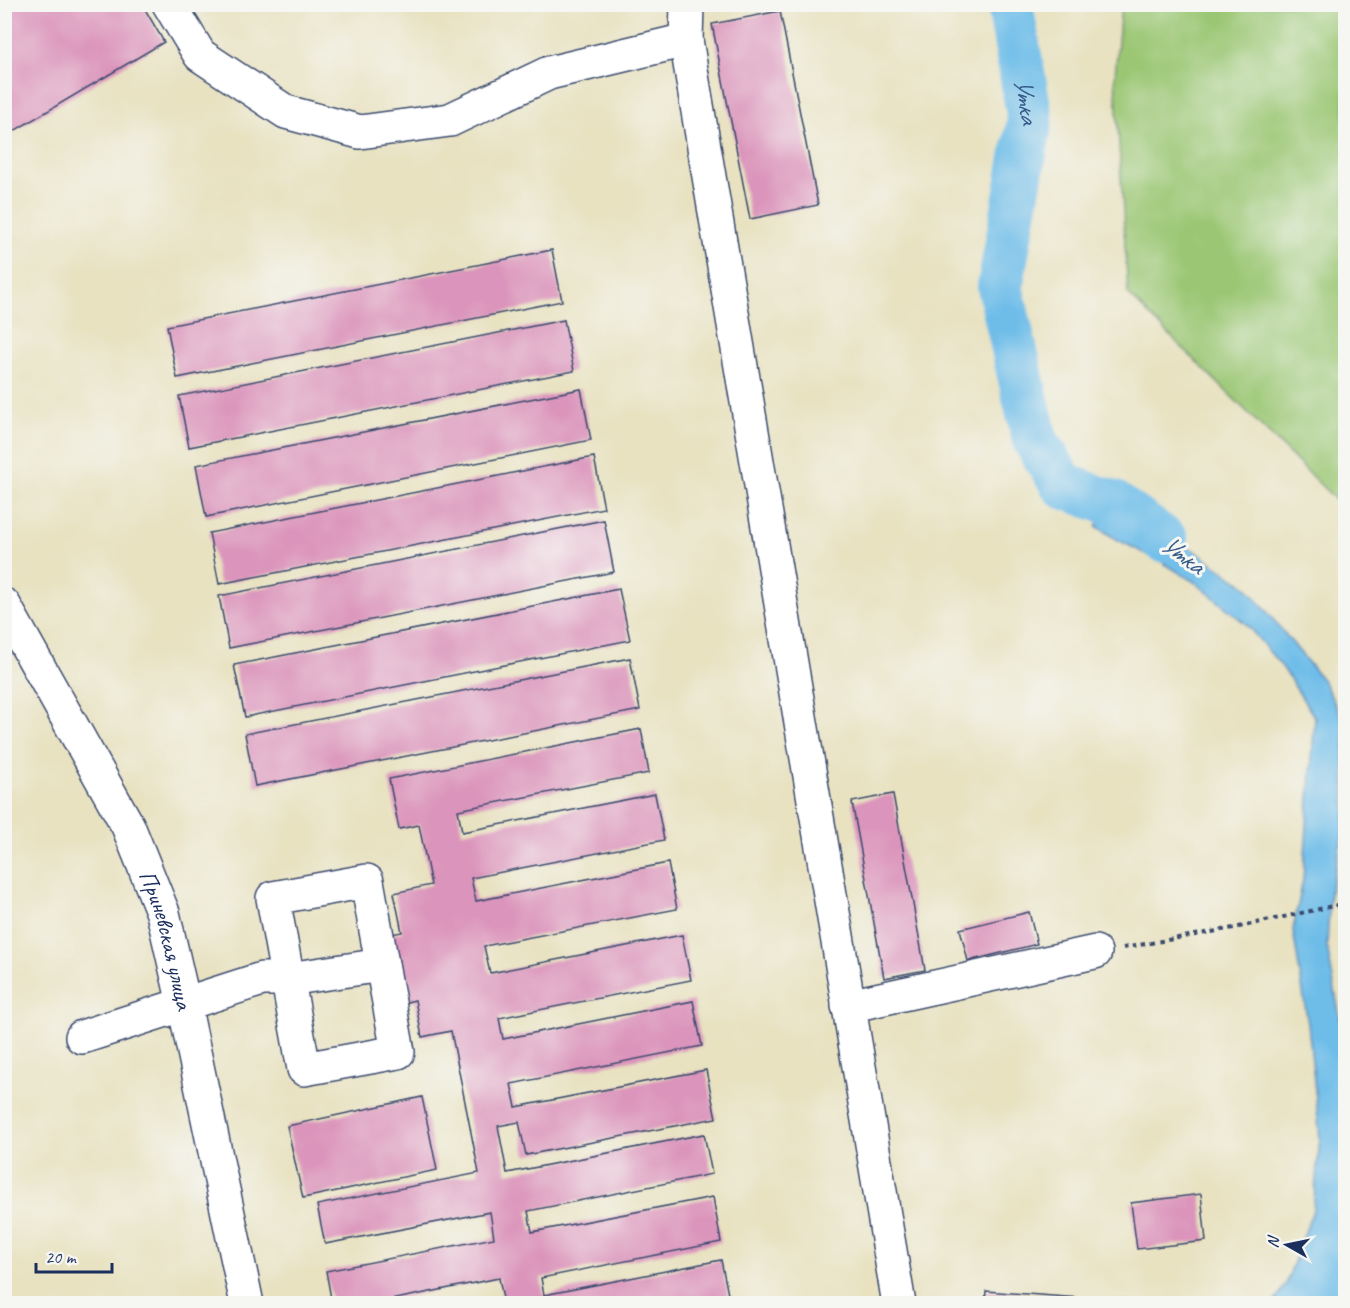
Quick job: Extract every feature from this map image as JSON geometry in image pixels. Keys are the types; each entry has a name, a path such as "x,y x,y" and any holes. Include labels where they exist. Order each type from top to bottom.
{"street":[{"path":"169,4 200,55 286,112 360,132 450,120 549,73 686,40"},
{"path":"687,4 686,40 899,1304"},
{"name":"Приневская улица","path":"4,605 128,826 162,913 184,1004 247,1304"},
{"path":"367,881 382,965 398,1052 304,1069 273,898 367,881"},
{"path":"848,1006 1095,952"},
{"path":"82,1037 262,979 288,979 382,965"}],"path":[{"path":"1095,952 1286,917 1346,903"}],"green space":[{"path":"1121,5 1345,5 1345,509 1128,294 1115,77"}],"water":[{"path":"1124,496 1170,534 1247,587 1324,682 1344,723 1345,825 1330,891 1327,946 1345,1047 1346,1270 1337,1303 1274,1303 1286,1284 1313,1210 1320,1138 1308,1024 1293,930 1303,880 1315,718 1283,668 1247,625 1196,583 1096,526 1114,504"}],"building":[{"path":"4,4 142,4 164,42 4,137"},
{"path":"780,11 818,205 750,219 712,24"},
{"path":"552,250 562,301 177,378 167,326"},
{"path":"564,320 574,371 189,447 179,396"},
{"path":"581,389 591,440 206,517 196,465"},
{"path":"594,457 604,508 219,584 209,533"},
{"path":"604,520 614,572 229,648 219,596"},
{"path":"619,589 630,640 245,717 234,665"},
{"path":"630,658 640,710 255,786 245,734"},
{"path":"641,729 649,773 458,810 462,832 655,794 664,840 471,878 476,901 668,863 677,909 484,946 490,973 682,935 691,980 499,1018 503,1039 693,1001 702,1046 511,1084 516,1107 706,1070 716,1118 526,1155 519,1122 498,1126 507,1173 704,1134 712,1174 528,1211 532,1232 713,1197 721,1242 541,1278 544,1295 721,1260 730,1304 504,1304 499,1278 371,1304 332,1304 326,1271 494,1238 490,1212 325,1244 317,1205 479,1173 451,1031 422,1037 415,1000 399,1004 386,935 402,932 394,893 431,885 419,825 399,829 389,779"},
{"path":"893,794 925,970 884,978 852,802"},
{"path":"1029,912 1037,944 968,961 960,929"},
{"path":"422,1097 437,1170 303,1198 287,1126"},
{"path":"1201,1194 1206,1241 1137,1249 1131,1203"},
{"path":"986,1291 1135,1302 1135,1304 985,1304"}],"waterway":[{"name":"Утка","path":"1010,4 1030,119 1000,287 1035,440 1064,486 1114,504 1165,540"}]}
